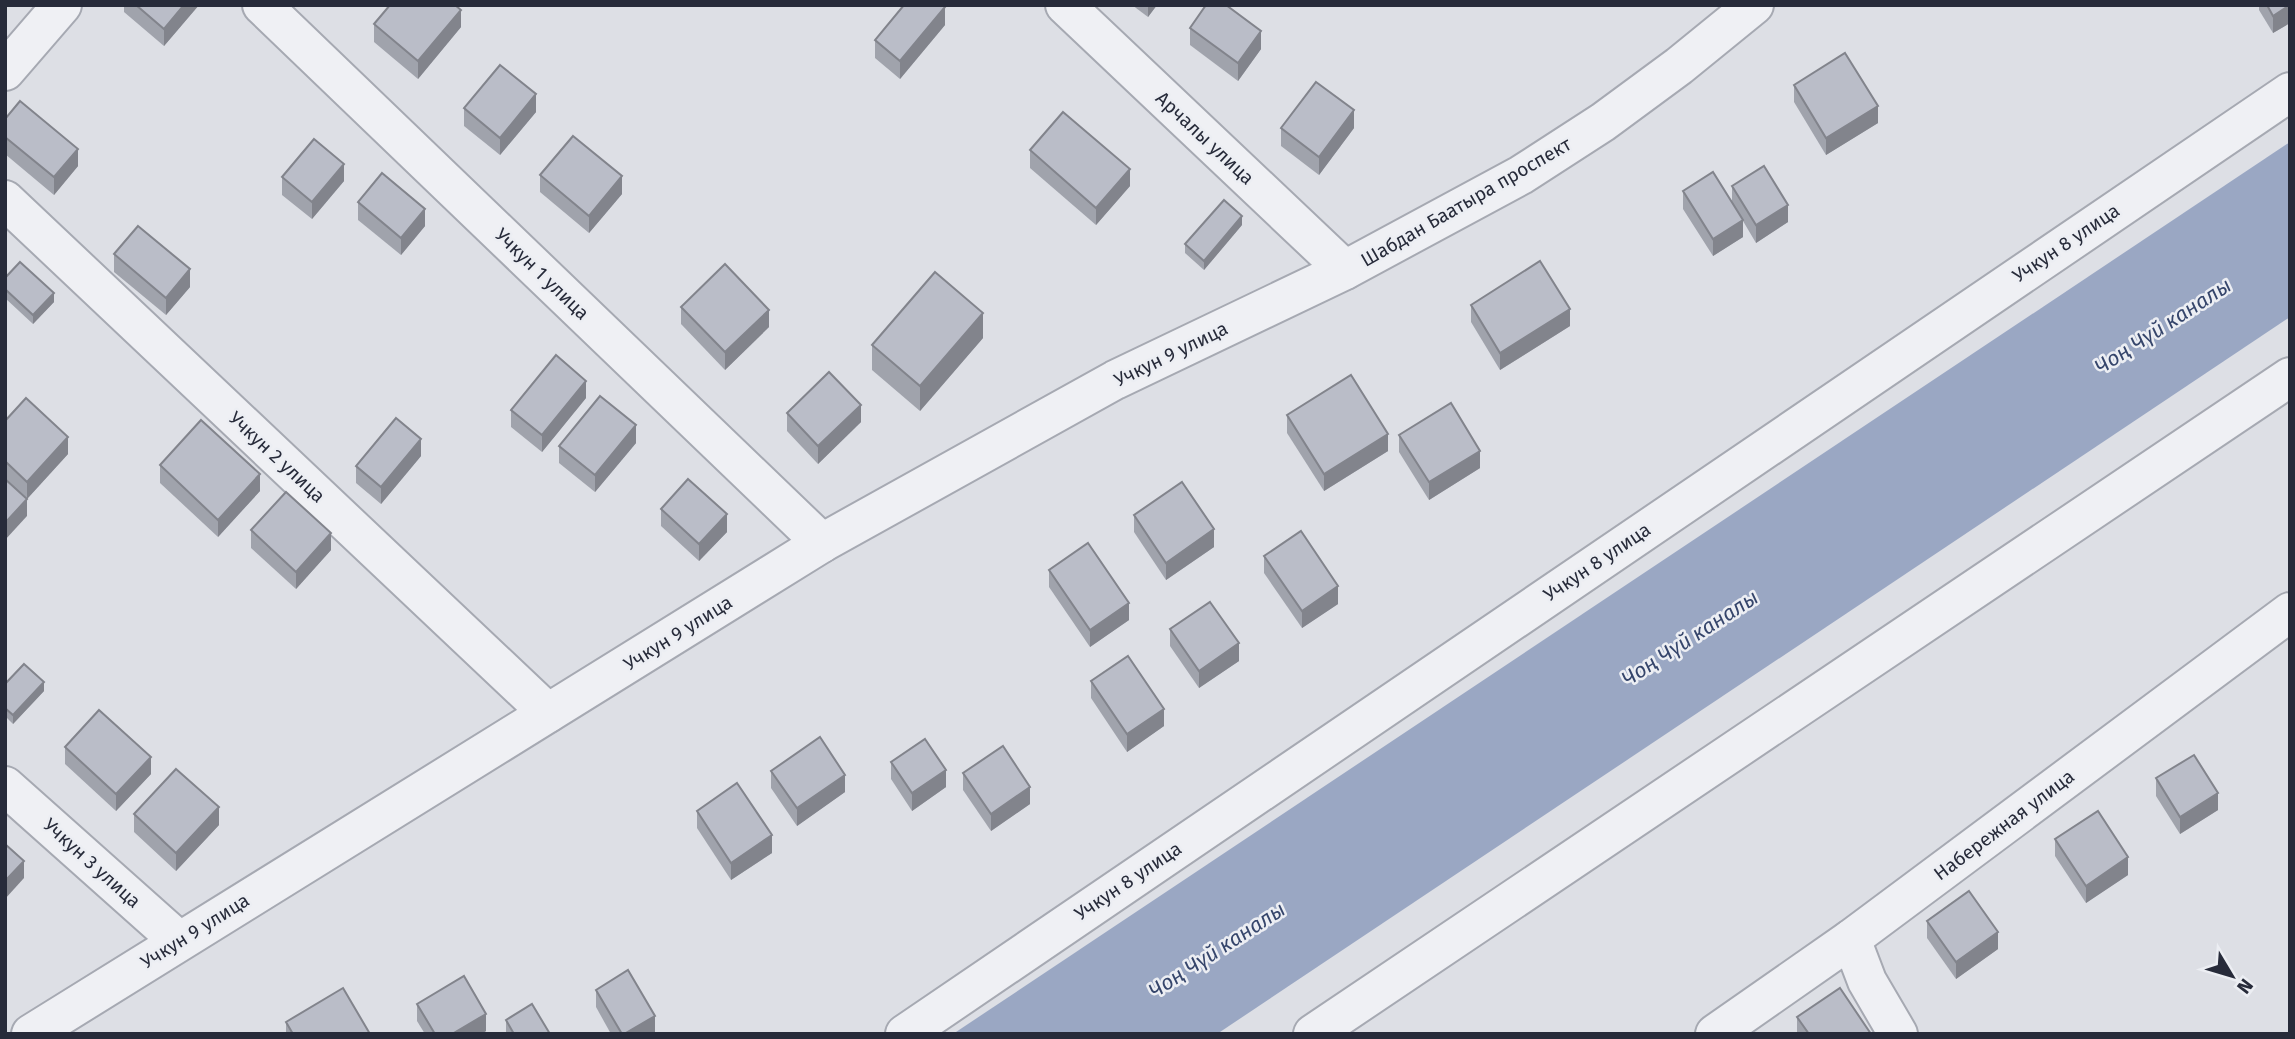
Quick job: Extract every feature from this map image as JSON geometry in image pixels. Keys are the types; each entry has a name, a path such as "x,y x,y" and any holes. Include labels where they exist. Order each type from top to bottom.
{"street":[{"path":"5,71 62,5"},
{"name":"Учкун 1 улица","path":"262,5 822,543"},
{"name":"Арчалы улица","path":"1065,5 1345,270"},
{"name":"Шабдан Баатыра проспект","path":"1345,270 1521,175 1604,122 1754,5"},
{"name":"Учкун 8 улица","path":"905,1034 2290,92"},
{"name":"Учкун 2 улица","path":"5,200 548,713"},
{"name":"Учкун 9 улица","path":"32,1034 822,543 1115,380 1345,270"},
{"path":"1313,1034 2290,377"},
{"name":"Набережная улица","path":"1715,1034 1851,939 2290,612"},
{"name":"Учкун 3 улица","path":"5,786 179,941"},
{"path":"1851,939 1867,981 1898,1034"}],"water":[{"name":"Чоң Чүй каналы","path":"2290,142 2290,317 1217,1034 953,1034"}],"building":[{"path":"136,5 184,5 164,29"},
{"path":"390,5 455,5 461,10 418,61 374,24"},
{"path":"904,5 945,7 900,61 875,40"},
{"path":"1206,5 1226,5 1261,31 1238,63 1190,28"},
{"path":"2267,5 2290,5 2273,16"},
{"path":"1845,53 1878,106 1826,138 1794,85"},
{"path":"500,65 536,94 500,138 464,108"},
{"path":"1316,82 1354,110 1319,157 1281,128"},
{"path":"20,101 78,149 54,177 5,137 5,119"},
{"path":"1063,112 1130,169 1096,208 1030,150"},
{"path":"573,136 622,176 589,216 540,175"},
{"path":"314,139 344,164 312,202 282,177"},
{"path":"1764,166 1788,205 1756,225 1732,186"},
{"path":"1713,172 1743,220 1713,239 1683,191"},
{"path":"382,173 425,209 401,238 358,202"},
{"path":"1224,200 1242,216 1204,261 1185,244"},
{"path":"138,226 190,269 166,298 114,254"},
{"path":"1540,261 1570,309 1500,353 1471,305"},
{"path":"20,262 54,293 33,315 5,289 5,278"},
{"path":"725,264 769,310 725,352 681,307"},
{"path":"935,272 983,313 920,386 872,345"},
{"path":"556,355 586,381 542,435 511,410"},
{"path":"829,372 861,405 818,446 787,413"},
{"path":"1351,375 1388,434 1324,474 1287,415"},
{"path":"600,396 636,425 595,475 559,446"},
{"path":"26,398 68,437 27,482 5,461 5,421"},
{"path":"1451,403 1480,451 1429,482 1399,435"},
{"path":"396,418 421,439 381,487 356,466"},
{"path":"201,420 260,474 218,520 160,465"},
{"path":"5,479 27,499 5,523"},
{"path":"688,479 727,514 699,544 661,509"},
{"path":"1182,482 1214,529 1166,563 1134,515"},
{"path":"286,492 331,533 296,572 251,530"},
{"path":"1301,531 1338,586 1302,611 1264,556"},
{"path":"1088,543 1129,603 1090,630 1049,570"},
{"path":"1210,602 1239,643 1199,671 1170,629"},
{"path":"1128,656 1164,709 1127,734 1091,681"},
{"path":"24,664 44,682 13,715 5,708 5,684"},
{"path":"99,710 151,757 116,794 65,747"},
{"path":"820,737 845,775 797,808 771,771"},
{"path":"925,739 946,770 912,793 891,762"},
{"path":"1003,746 1030,787 991,814 963,773"},
{"path":"2194,755 2218,793 2180,817 2156,778"},
{"path":"176,769 219,807 176,853 134,814"},
{"path":"737,783 772,835 731,863 697,811"},
{"path":"2098,811 2128,857 2086,886 2055,839"},
{"path":"5,844 24,861 5,881"},
{"path":"1969,891 1998,932 1956,962 1927,921"},
{"path":"628,970 655,1016 622,1034 596,990"},
{"path":"464,976 486,1014 452,1034 435,1034 417,1004"},
{"path":"343,988 370,1034 293,1034 286,1022"},
{"path":"1840,988 1871,1034 1809,1034 1797,1017"},
{"path":"532,1004 550,1034 514,1034 506,1020"}]}
